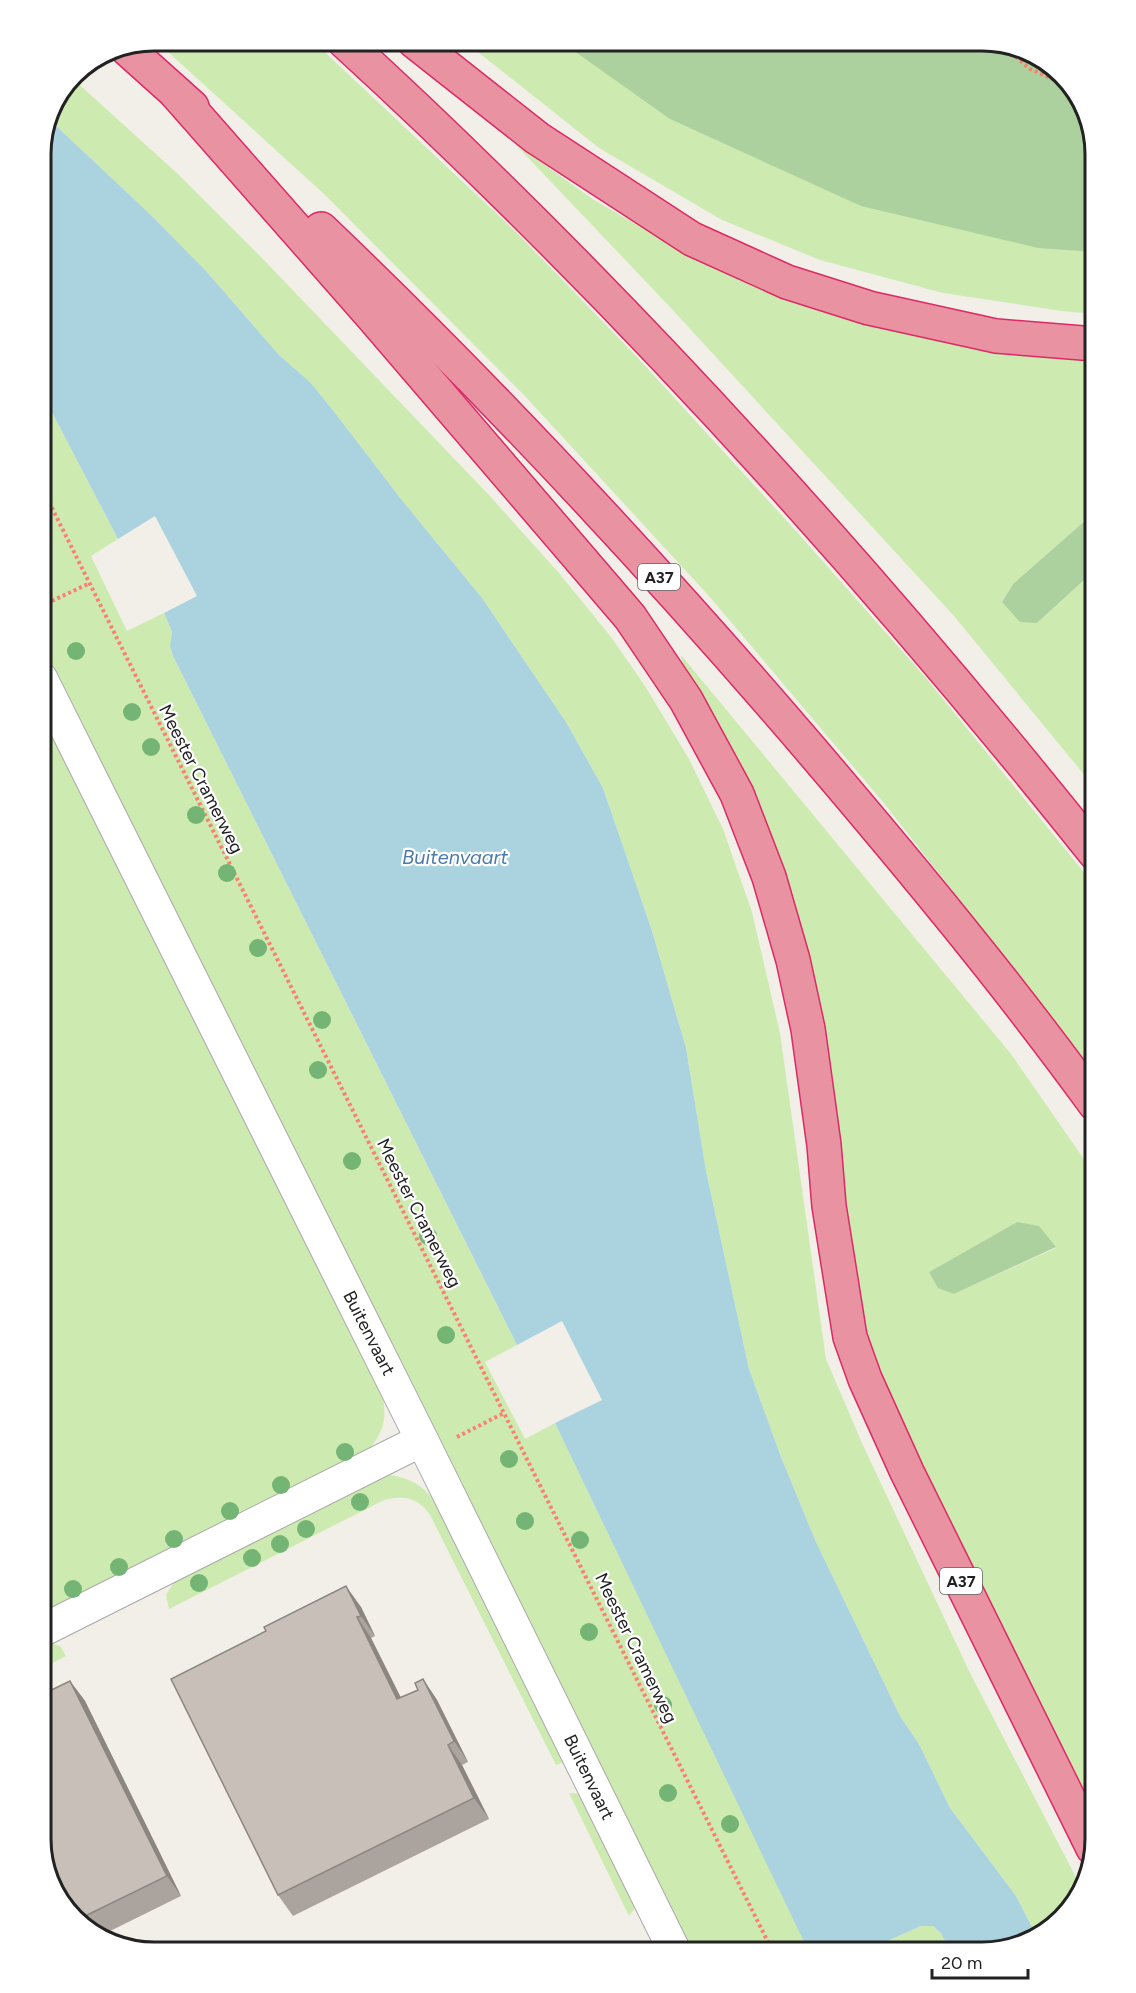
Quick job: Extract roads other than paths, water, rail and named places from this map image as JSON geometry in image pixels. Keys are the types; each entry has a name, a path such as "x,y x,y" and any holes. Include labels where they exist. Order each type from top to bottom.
{"highway":[{"path":"355,51 505,195 616,307 770,471 905,624 1032,773 1085,840"},
{"path":"427,51 537,138 692,239 787,282 869,308 996,336 1085,343"},
{"name":"A37","path":"133,54 354,260 498,405 622,536 752,681 882,833 992,969 1085,1091"},
{"name":"A37","path":"176,93 373,317 630,617 686,700 737,794 769,877 793,960 808,1029 824,1145 829,1206 850,1337 865,1379 907,1472 1085,1832"}],"street":[{"name":"Buitenvaart","path":"51,698 670,1942"},
{"path":"51,1626 425,1446"}],"water":[{"name":"Buitenvaart","path":"56,126 152,216 206,271 279,355 310,382 482,598 566,722 603,788 652,931 686,1048 706,1171 749,1369 781,1457 816,1542 900,1716 919,1744 950,1808 1016,1896 1033,1928 1015,1937 982,1942 945,1942 941,1933 933,1926 921,1926 885,1942 804,1942 555,1423 602,1400 562,1321 517,1345 173,656 170,646 172,632 164,613 197,596 155,516 118,539 51,410 51,148"}]}
